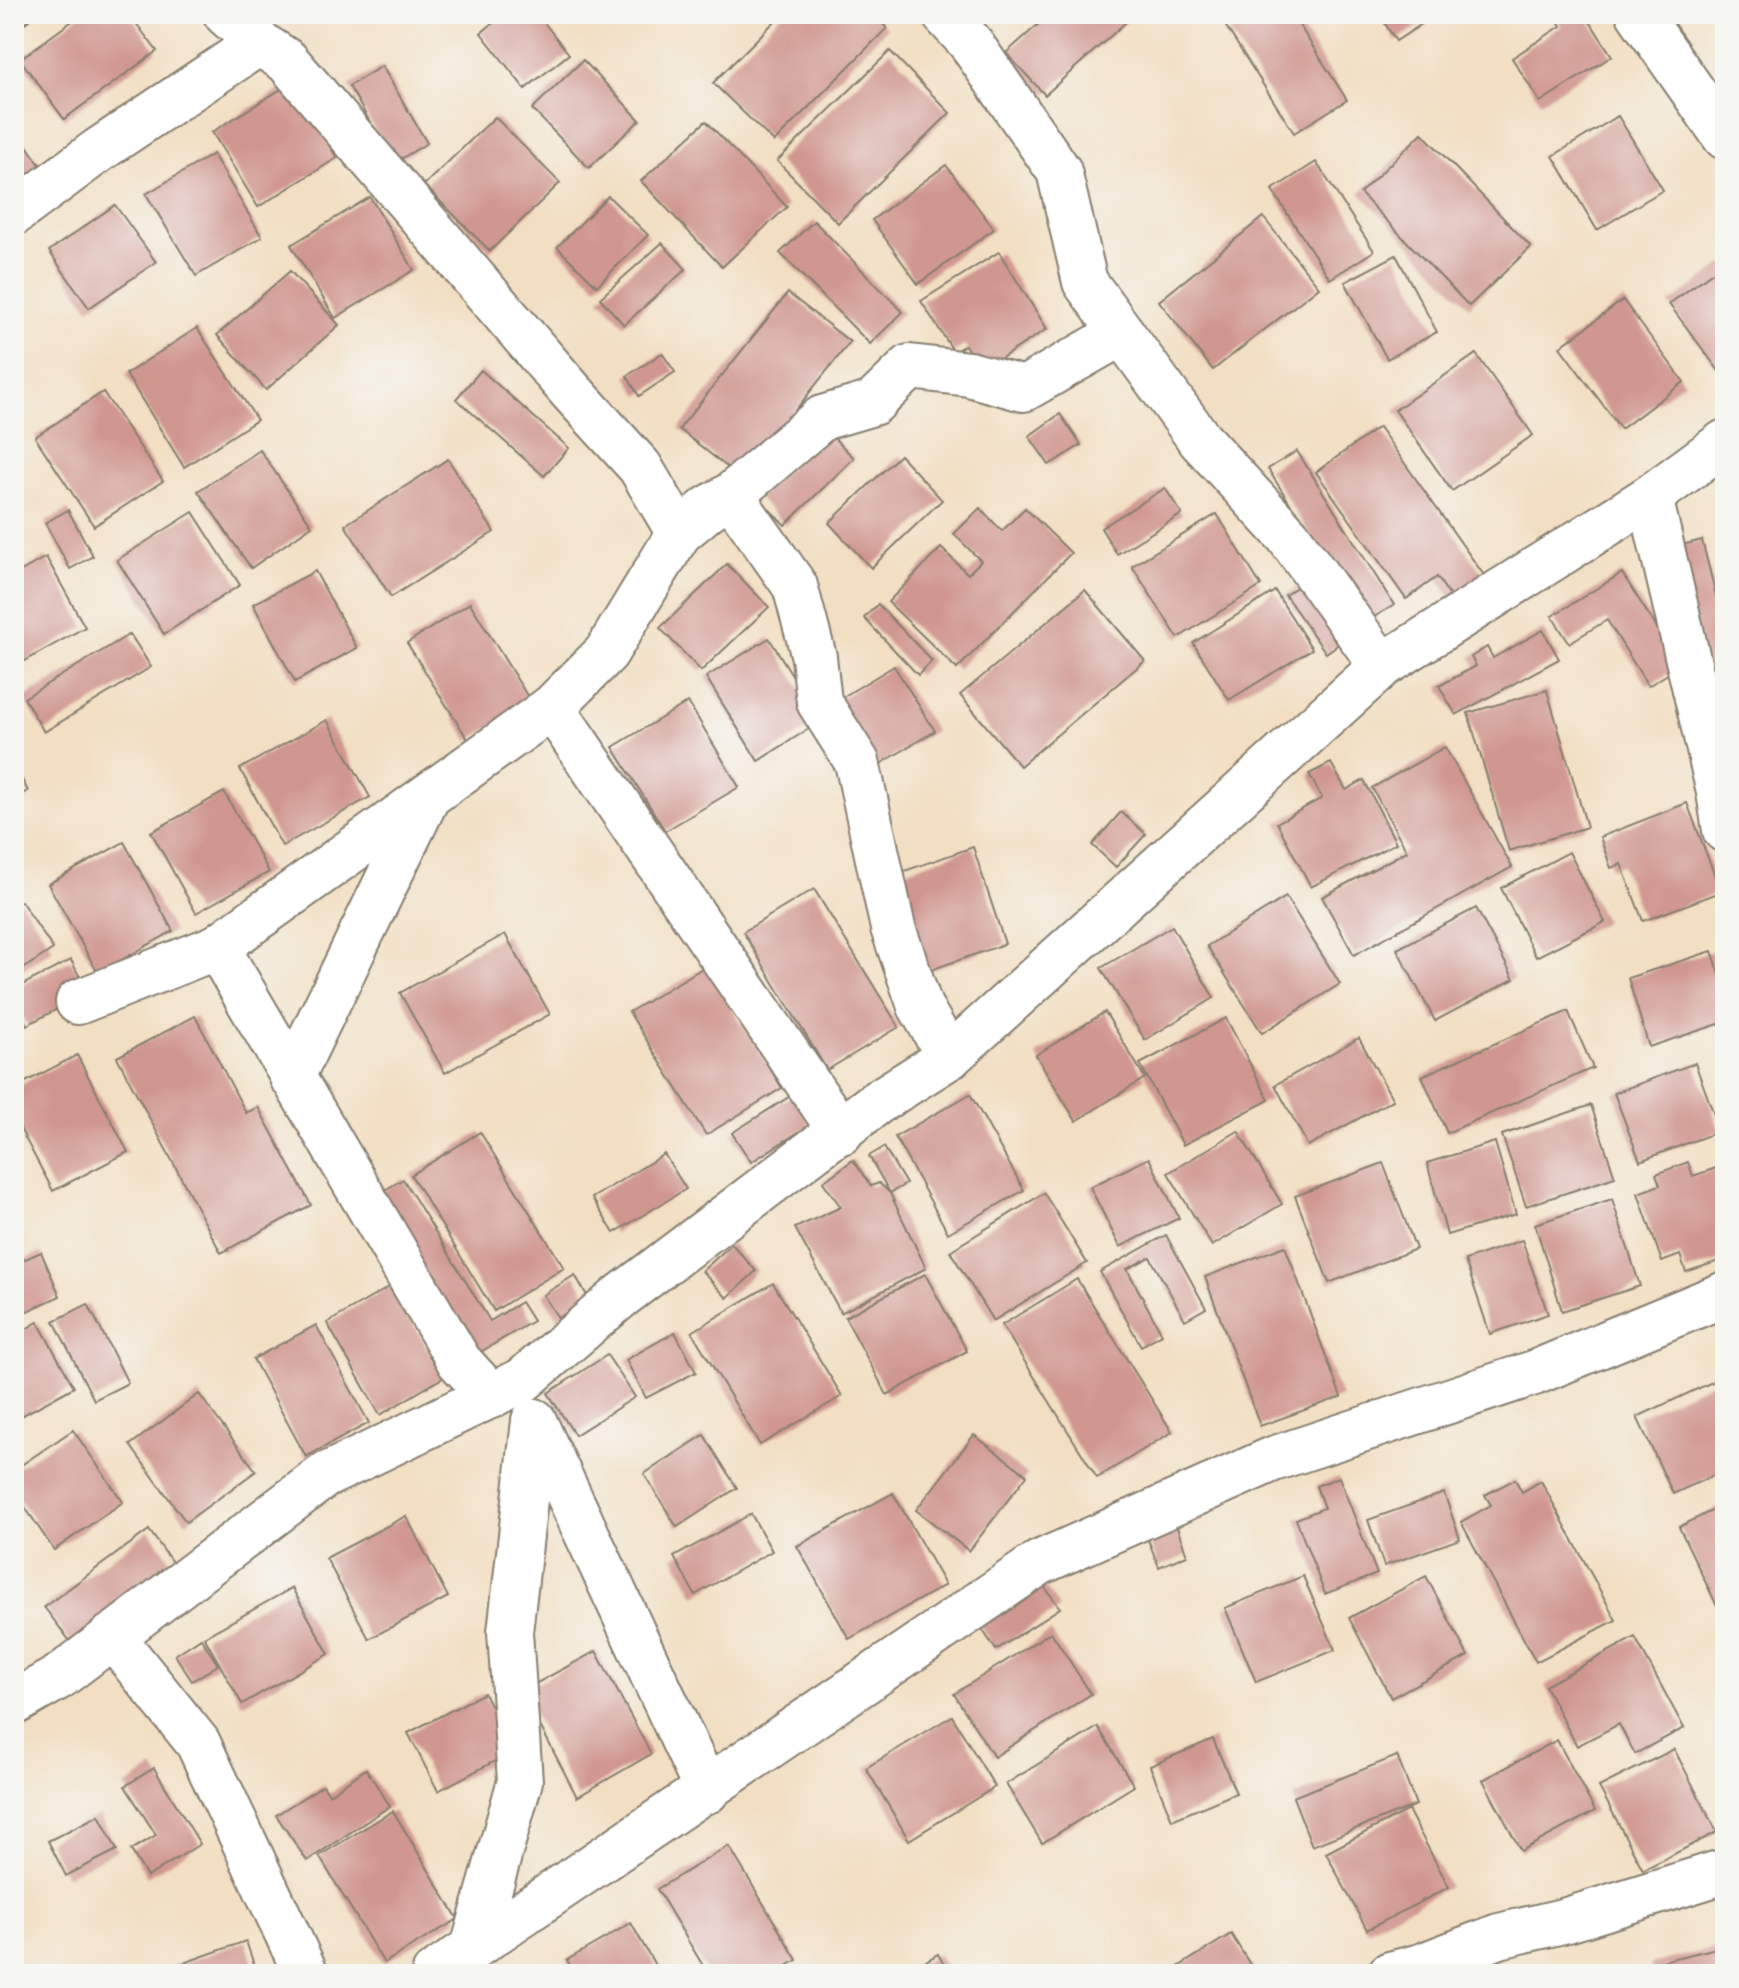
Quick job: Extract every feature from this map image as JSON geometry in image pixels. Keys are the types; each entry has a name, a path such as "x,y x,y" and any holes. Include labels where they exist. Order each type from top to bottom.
{"street":[{"path":"226,14 259,43 287,61 640,467 679,533"},
{"path":"944,14 969,41 1059,171 1085,282 1200,440 1288,536 1382,666"},
{"path":"1639,14 1725,137"},
{"path":"14,213 99,150 259,43"},
{"path":"78,1002 217,947 552,707 606,653 679,533 709,508 731,495 822,418 873,403 910,367 969,374 1024,389 1122,333"},
{"path":"14,1703 59,1677 324,1476 516,1399 620,1297 876,1103 949,1057 1382,666 1650,497 1725,442"},
{"path":"731,495 795,586 814,657 819,702 857,762 893,928 920,1006 949,1057"},
{"path":"1650,497 1719,792 1725,830"},
{"path":"552,707 841,1132"},
{"path":"292,1077 429,795"},
{"path":"217,947 459,1361 516,1399 707,1791"},
{"path":"434,1974 1039,1563 1273,1459 1534,1373 1725,1294"},
{"path":"473,1948 520,1781 510,1632 516,1399"},
{"path":"112,1636 198,1743 306,1974"},
{"path":"1390,1974 1421,1966 1499,1936 1567,1920 1725,1871"}],"building":[{"path":"14,14 37,14 14,31"},
{"path":"82,14 129,14 157,51 64,119 20,59"},
{"path":"504,14 537,14 569,54 525,89 481,33"},
{"path":"782,14 873,14 887,28 774,142 713,83"},
{"path":"1050,14 1135,14 1045,95 1006,53"},
{"path":"1218,14 1292,14 1347,100 1294,133"},
{"path":"1379,14 1437,14 1396,41"},
{"path":"1554,14 1585,14 1612,56 1540,102 1512,58 1561,26"},
{"path":"890,51 950,113 838,223 777,161"},
{"path":"583,60 640,120 589,168 532,109"},
{"path":"382,66 427,143 394,163 349,86"},
{"path":"291,83 337,158 258,207 212,132"},
{"path":"1618,116 1663,190 1597,230 1553,156"},
{"path":"495,117 560,183 490,251 424,185"},
{"path":"706,121 787,207 722,267 641,181"},
{"path":"14,127 45,172 14,193"},
{"path":"1422,133 1531,247 1469,306 1360,193"},
{"path":"213,154 262,237 196,276 146,194"},
{"path":"1316,162 1374,251 1330,279 1272,190"},
{"path":"946,165 994,229 918,284 872,220"},
{"path":"608,196 648,235 597,286 557,247"},
{"path":"370,197 414,270 335,318 291,245"},
{"path":"115,205 156,262 89,308 49,251"},
{"path":"1263,217 1319,287 1213,370 1159,301"},
{"path":"814,221 903,312 870,344 780,253"},
{"path":"662,243 686,269 624,325 600,298"},
{"path":"999,252 1047,329 981,371 965,345 954,352 921,301"},
{"path":"1396,255 1437,332 1387,359 1345,282"},
{"path":"1725,263 1725,379 1669,304"},
{"path":"290,271 339,325 266,390 217,335"},
{"path":"788,293 850,342 741,478 679,429"},
{"path":"1623,300 1684,382 1621,429 1560,347"},
{"path":"197,328 257,420 184,467 126,374"},
{"path":"662,353 675,372 639,396 627,376"},
{"path":"1476,354 1533,435 1452,491 1395,410"},
{"path":"481,370 569,448 544,476 456,399"},
{"path":"103,392 163,481 94,526 35,437"},
{"path":"1060,414 1081,445 1049,465 1029,436"},
{"path":"1379,427 1488,581 1455,604 1437,577 1406,599 1316,472"},
{"path":"827,431 854,458 785,525 758,498"},
{"path":"260,450 312,526 251,568 198,491"},
{"path":"1297,451 1394,605 1366,622 1268,469"},
{"path":"900,455 942,500 871,568 829,523"},
{"path":"448,459 494,532 391,597 345,525"},
{"path":"1165,488 1182,514 1117,554 1101,528"},
{"path":"980,508 1002,531 1025,508 1071,553 957,669 888,602 941,548 968,574 981,561 954,534"},
{"path":"68,510 93,556 70,569 45,523"},
{"path":"193,512 240,585 164,634 117,560"},
{"path":"1217,514 1261,586 1178,638 1132,566"},
{"path":"1702,540 1725,632 1725,734 1674,547"},
{"path":"46,557 85,627 14,667 14,575"},
{"path":"727,564 769,607 701,671 660,628"},
{"path":"315,571 357,648 295,682 253,604"},
{"path":"1622,573 1681,666 1648,686 1607,620 1569,643 1552,616"},
{"path":"1311,577 1351,635 1326,653 1285,595"},
{"path":"1085,590 1145,661 1020,766 960,695"},
{"path":"1275,591 1312,649 1229,700 1193,643"},
{"path":"470,603 531,702 469,741 407,643"},
{"path":"878,604 932,661 918,675 864,618"},
{"path":"1543,630 1559,659 1456,715 1439,686 1476,666 1471,657 1487,647 1493,658"},
{"path":"130,634 151,667 44,732 24,698"},
{"path":"769,638 821,721 758,761 706,677"},
{"path":"894,666 935,731 877,766 836,701"},
{"path":"1547,690 1587,827 1509,851 1468,713"},
{"path":"688,702 739,787 665,831 613,747"},
{"path":"327,720 370,797 282,846 240,769"},
{"path":"1445,747 1512,867 1354,955 1322,897 1407,851 1372,788"},
{"path":"1331,763 1346,790 1364,780 1396,843 1311,887 1277,823 1322,798 1309,774"},
{"path":"14,764 28,791 14,798"},
{"path":"224,792 269,872 196,913 151,832"},
{"path":"1687,803 1721,892 1643,921 1621,864 1611,868 1600,837"},
{"path":"1121,812 1146,834 1116,867 1092,845"},
{"path":"124,842 173,931 98,973 48,884"},
{"path":"973,847 1005,944 925,972 893,875"},
{"path":"1569,852 1605,922 1536,957 1501,888"},
{"path":"814,889 899,1027 827,1070 743,932"},
{"path":"1286,897 1340,984 1262,1033 1207,946"},
{"path":"21,901 53,949 14,975 14,905"},
{"path":"1476,908 1514,979 1435,1021 1397,949"},
{"path":"1172,926 1214,998 1145,1040 1101,968"},
{"path":"505,934 550,1014 445,1073 400,993"},
{"path":"1712,951 1725,989 1725,1022 1649,1047 1628,978"},
{"path":"71,960 88,993 27,1025 14,1002 14,989"},
{"path":"706,966 782,1088 706,1135 629,1012"},
{"path":"1568,1011 1593,1068 1447,1133 1422,1076"},
{"path":"1105,1012 1145,1078 1076,1121 1036,1055"},
{"path":"195,1016 246,1113 258,1107 311,1205 221,1253 117,1057"},
{"path":"1226,1018 1269,1100 1183,1145 1140,1064"},
{"path":"1359,1038 1393,1100 1308,1146 1275,1085"},
{"path":"77,1055 128,1152 53,1191 14,1117 14,1088"},
{"path":"1695,1063 1720,1131 1640,1161 1614,1093"},
{"path":"970,1094 1024,1190 948,1233 895,1137"},
{"path":"792,1095 810,1125 751,1162 732,1133"},
{"path":"1591,1105 1615,1177 1526,1206 1502,1135"},
{"path":"1238,1131 1282,1204 1212,1246 1168,1173"},
{"path":"480,1132 564,1268 494,1311 411,1175"},
{"path":"1495,1142 1516,1214 1447,1235 1427,1163"},
{"path":"884,1147 906,1184 890,1193 869,1156"},
{"path":"664,1154 686,1189 614,1233 592,1198"},
{"path":"1149,1158 1179,1218 1120,1247 1090,1187"},
{"path":"853,1160 871,1186 879,1183 890,1193 926,1268 841,1313 795,1228 841,1207 823,1182"},
{"path":"1688,1162 1693,1176 1725,1165 1725,1259 1686,1272 1680,1255 1662,1262 1638,1193 1660,1185 1656,1174"},
{"path":"1383,1163 1416,1249 1329,1283 1295,1196"},
{"path":"403,1179 490,1321 521,1302 533,1321 472,1357 375,1196"},
{"path":"1044,1193 1087,1263 993,1321 950,1251"},
{"path":"1612,1199 1640,1286 1562,1311 1535,1224"},
{"path":"1166,1235 1206,1308 1185,1320 1150,1257 1127,1269 1162,1334 1141,1346 1100,1272"},
{"path":"1522,1240 1548,1314 1490,1334 1465,1260"},
{"path":"732,1244 756,1271 727,1298 702,1271"},
{"path":"1285,1246 1341,1397 1260,1426 1205,1277"},
{"path":"41,1252 60,1296 14,1317 14,1264"},
{"path":"925,1274 967,1351 887,1395 845,1317"},
{"path":"575,1275 589,1299 558,1318 543,1295"},
{"path":"1077,1279 1172,1432 1097,1478 1002,1325"},
{"path":"773,1283 842,1396 760,1445 692,1332"},
{"path":"391,1286 444,1377 380,1415 327,1323"},
{"path":"88,1304 128,1383 94,1400 54,1321"},
{"path":"38,1322 74,1387 14,1420 14,1336"},
{"path":"316,1325 369,1423 306,1457 253,1359"},
{"path":"675,1332 696,1372 646,1398 626,1360"},
{"path":"607,1355 635,1397 575,1435 548,1393"},
{"path":"1725,1376 1725,1470 1673,1494 1637,1417"},
{"path":"199,1394 256,1471 186,1522 130,1445"},
{"path":"73,1430 123,1502 54,1550 14,1491 14,1470"},
{"path":"704,1435 737,1488 677,1527 644,1474"},
{"path":"974,1435 1027,1475 969,1551 916,1510"},
{"path":"1339,1477 1377,1574 1325,1594 1296,1519 1324,1508 1316,1486"},
{"path":"1515,1479 1522,1492 1541,1481 1616,1620 1536,1662 1461,1522 1491,1505 1485,1495"},
{"path":"893,1493 945,1585 849,1639 797,1546"},
{"path":"1444,1493 1460,1539 1384,1566 1368,1520"},
{"path":"1725,1504 1725,1600 1716,1604 1679,1527"},
{"path":"751,1514 772,1551 695,1595 674,1557"},
{"path":"406,1516 448,1597 369,1639 326,1558"},
{"path":"1176,1525 1187,1555 1159,1567 1147,1537"},
{"path":"149,1530 179,1572 76,1649 44,1607"},
{"path":"1303,1576 1335,1650 1256,1682 1225,1608"},
{"path":"1426,1576 1468,1656 1391,1698 1349,1618"},
{"path":"1041,1582 1060,1608 996,1650 978,1623"},
{"path":"292,1588 329,1654 242,1704 204,1637"},
{"path":"1051,1632 1091,1694 994,1757 954,1694"},
{"path":"1635,1637 1684,1728 1635,1754 1619,1724 1577,1746 1545,1686"},
{"path":"201,1638 218,1665 192,1681 175,1655"},
{"path":"596,1651 651,1754 577,1797 522,1691"},
{"path":"484,1693 514,1751 438,1791 408,1733"},
{"path":"952,1716 995,1787 909,1840 866,1768"},
{"path":"1098,1727 1134,1786 1042,1843 1006,1784"},
{"path":"1213,1739 1236,1793 1172,1820 1150,1766"},
{"path":"1557,1740 1595,1811 1521,1851 1483,1780"},
{"path":"1674,1749 1717,1832 1643,1870 1599,1787"},
{"path":"1397,1756 1416,1805 1312,1846 1293,1797"},
{"path":"154,1768 200,1844 147,1877 131,1850 156,1835 125,1786"},
{"path":"366,1769 390,1806 307,1861 276,1815 323,1785 329,1794"},
{"path":"1408,1810 1449,1887 1367,1930 1326,1853"},
{"path":"393,1811 458,1919 384,1963 319,1856"},
{"path":"99,1815 117,1850 66,1876 48,1841"},
{"path":"729,1846 797,1960 774,1974 708,1974 657,1889"},
{"path":"631,1923 660,1974 575,1974 567,1960"},
{"path":"1231,1934 1256,1974 1167,1974"},
{"path":"246,1941 257,1974 152,1974"},
{"path":"1725,1946 1725,1974 1652,1974 1650,1964"},
{"path":"938,1954 949,1974 904,1974"}]}
